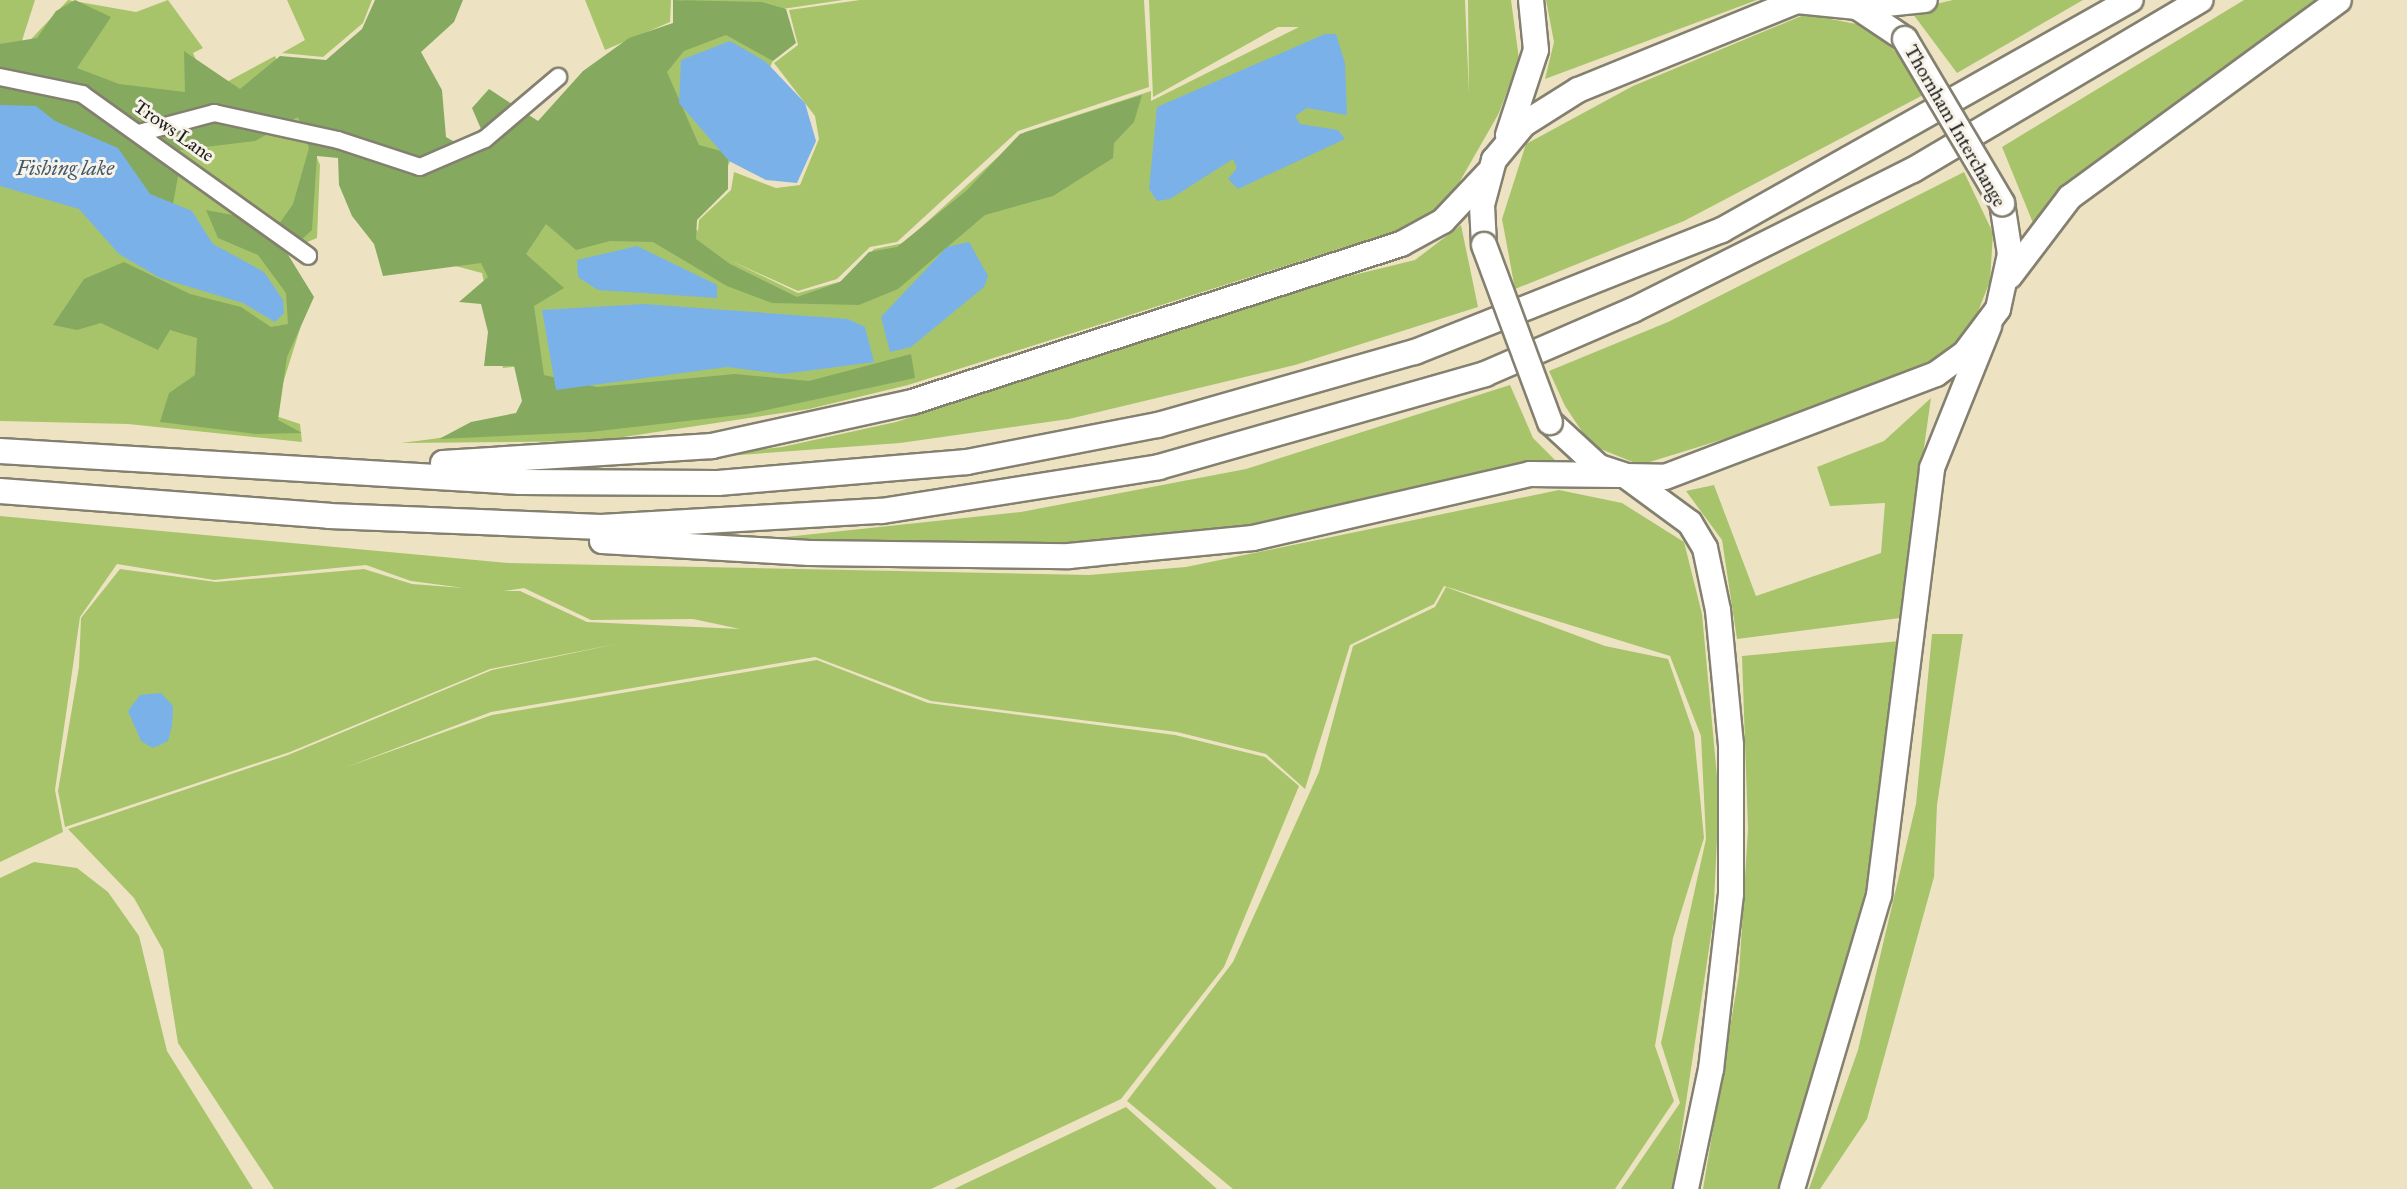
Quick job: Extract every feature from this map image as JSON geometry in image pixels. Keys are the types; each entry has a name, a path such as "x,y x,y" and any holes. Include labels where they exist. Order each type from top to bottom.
{"highway":[{"path":"1504,145 1536,50 1531,0"},
{"path":"1846,4 1926,0"},
{"path":"0,451 520,482 719,483 967,461 1158,425 1415,352 1722,230 2131,0"},
{"path":"0,491 329,516 601,527 761,522 1016,494 1268,440 1485,374 1739,262 1913,170 2200,0"},
{"path":"2007,281 2070,197 2339,0"},
{"name":"Thornham Interchange","path":"1811,1 1846,4 1905,39 2001,203 2010,243 2007,281 1989,326 1957,361 1924,380 1683,474 1622,476 1586,460 1550,422 1484,244 1488,173 1504,145 1558,100 1773,8 1811,1"},
{"path":"144,460 559,460 764,436 977,382 1401,244 1443,221 1488,173"},
{"path":"1792,1189 1879,895 1908,678 1923,514 1942,431 1989,326"},
{"path":"329,516 477,533 796,553 1069,556 1253,538 1530,474 1622,476 1670,506 1699,536 1718,610 1726,698 1731,894 1711,1069 1686,1189"}],"street":[{"name":"Trows Lane","path":"0,77 82,94 308,256"},
{"path":"139,133 214,113 338,140 420,167 485,139 558,77"}],"green space":[{"path":"0,0 35,0 20,47 0,49"},
{"path":"68,0 136,12 168,0 203,48 193,53 210,91 275,56 320,165 317,238 281,253 310,297 273,415 300,424 302,442 128,424 0,421 0,54 19,52"},
{"path":"75,0 111,17 77,68 119,84 185,92 184,51 240,89 280,56 326,60 362,29 375,0 463,0 454,22 421,52 442,90 446,137 472,152 487,143 472,108 489,89 538,121 583,71 629,38 673,23 673,0 762,2 786,9 796,43 773,61 726,35 684,51 667,72 699,145 728,153 728,189 697,220 696,239 730,264 797,297 840,282 869,252 897,247 967,190 1020,134 1142,95 1134,122 1114,143 1113,158 1053,196 985,215 898,289 859,305 772,303 727,286 653,242 610,241 576,250 546,224 526,254 564,288 534,306 544,375 597,387 735,374 809,381 911,354 915,378 748,414 590,432 439,439 471,422 516,413 522,401 514,366 484,366 488,332 481,304 459,302 488,277 481,263 383,276 374,244 352,216 339,185 338,158 317,156 312,230 287,253 314,297 287,357 278,420 302,433 257,434 160,422 169,393 195,375 197,338 170,330 158,350 101,323 77,330 53,325 84,279 124,262 190,294 241,307 271,327 288,324 286,293 258,255 218,238 206,210 279,224 293,204 309,148 298,117 255,141 155,153 179,171 173,204 152,205 124,163 0,125 0,44 37,38 56,11"},
{"path":"287,0 372,0 363,23 323,57 282,53 305,40"},
{"path":"585,0 671,0 670,22 605,50"},
{"path":"683,0 843,0 762,12 774,58 725,173 690,224 698,231 699,220 731,190 734,172 776,188 800,185 819,139 815,116 774,63 798,45 789,10 860,0 1144,0 1149,87 1018,131 897,242 870,247 837,279 798,291 729,260 798,293 846,280 874,249 904,243 1025,132 1151,91 1151,101 1299,27 1278,27 1153,97 1149,0 1465,0 1469,94 1468,0 1511,0 1519,59 1499,113 1456,188 1424,222 908,385 809,409 597,441 401,443 540,425 530,365 503,368 482,273 444,263 540,122 687,20"},
{"path":"1546,0 1757,0 1545,79 1554,42"},
{"path":"1953,0 2083,0 1957,73 1910,10"},
{"path":"2244,0 2321,0 2109,157 2033,223 2002,147"},
{"path":"1806,14 1866,26 1910,64 1925,94 1684,221 1515,289 1502,219 1526,144 1633,86"},
{"path":"1964,172 1993,233 1990,281 1972,327 1943,355 1805,414 1640,465 1591,445 1565,406 1549,371 1668,322"},
{"path":"1461,225 1478,307 1295,365 1069,419 900,443 660,461 782,447 896,422 1321,283 1415,260"},
{"path":"1510,385 1533,438 1557,462 1272,525 1090,545 749,541 1021,512 1246,469"},
{"path":"1931,398 1900,618 1737,639 1722,540 1686,491 1714,485 1756,596 1881,553 1885,503 1830,506 1817,467 1884,441"},
{"path":"1559,490 1622,503 1684,542 1702,614 1719,798 1713,922 1673,1189 1621,1189 1680,1103 1661,1043 1706,839 1701,736 1670,656 1444,586 1434,604 1350,645 1305,789 1266,754 1177,732 931,701 815,657 491,712 344,768 492,715 817,660 928,703 1175,735 1265,757 1299,786 1224,967 1121,1099 931,1189 274,1189 178,1043 163,950 134,898 68,829 288,755 492,670 621,643 490,669 290,752 65,827 58,791 79,667 81,618 120,569 216,582 364,569 412,584 464,588 411,581 366,565 214,580 117,564 80,617 55,790 63,832 0,862 0,516 508,563 1089,575 1186,567","holes":["524,588 591,620 693,619 740,629 587,622 520,591 504,591"]},
{"path":"1446,587 1605,646 1668,659 1694,734 1704,838 1673,938 1655,1046 1674,1101 1615,1189 1233,1189 1127,1101 1233,962 1319,772 1353,646 1435,607"},
{"path":"1932,634 1963,634 1937,805 1934,877 1867,1119 1820,1189 1809,1189 1858,1050 1916,804"},
{"path":"1900,641 1879,829 1840,1003 1782,1189 1703,1189 1739,974 1748,829 1742,656"},
{"path":"34,862 77,868 108,892 139,936 167,1051 253,1189 0,1189 0,878"},
{"path":"1126,1107 1217,1189 954,1189"}],"water":[{"path":"1325,34 1336,34 1345,63 1347,115 1307,108 1295,116 1300,124 1338,130 1345,139 1238,189 1228,179 1237,168 1233,159 1170,199 1157,201 1149,189 1157,107"},
{"path":"730,41 766,62 805,103 816,141 797,183 766,180 729,161 679,103 681,60"},
{"name":"Fishing lake","path":"0,105 36,106 55,121 118,148 150,194 192,211 213,244 264,272 283,300 284,313 275,322 243,303 160,278 119,254 79,209 0,186"},
{"path":"969,242 988,276 984,287 911,347 890,352 881,317 947,247"},
{"path":"637,246 717,285 717,298 598,290 578,277 577,260"},
{"path":"644,304 848,319 865,327 874,362 783,374 727,367 556,390 542,310"},
{"path":"161,693 173,706 172,726 168,741 153,748 141,741 128,711 140,695"}]}
